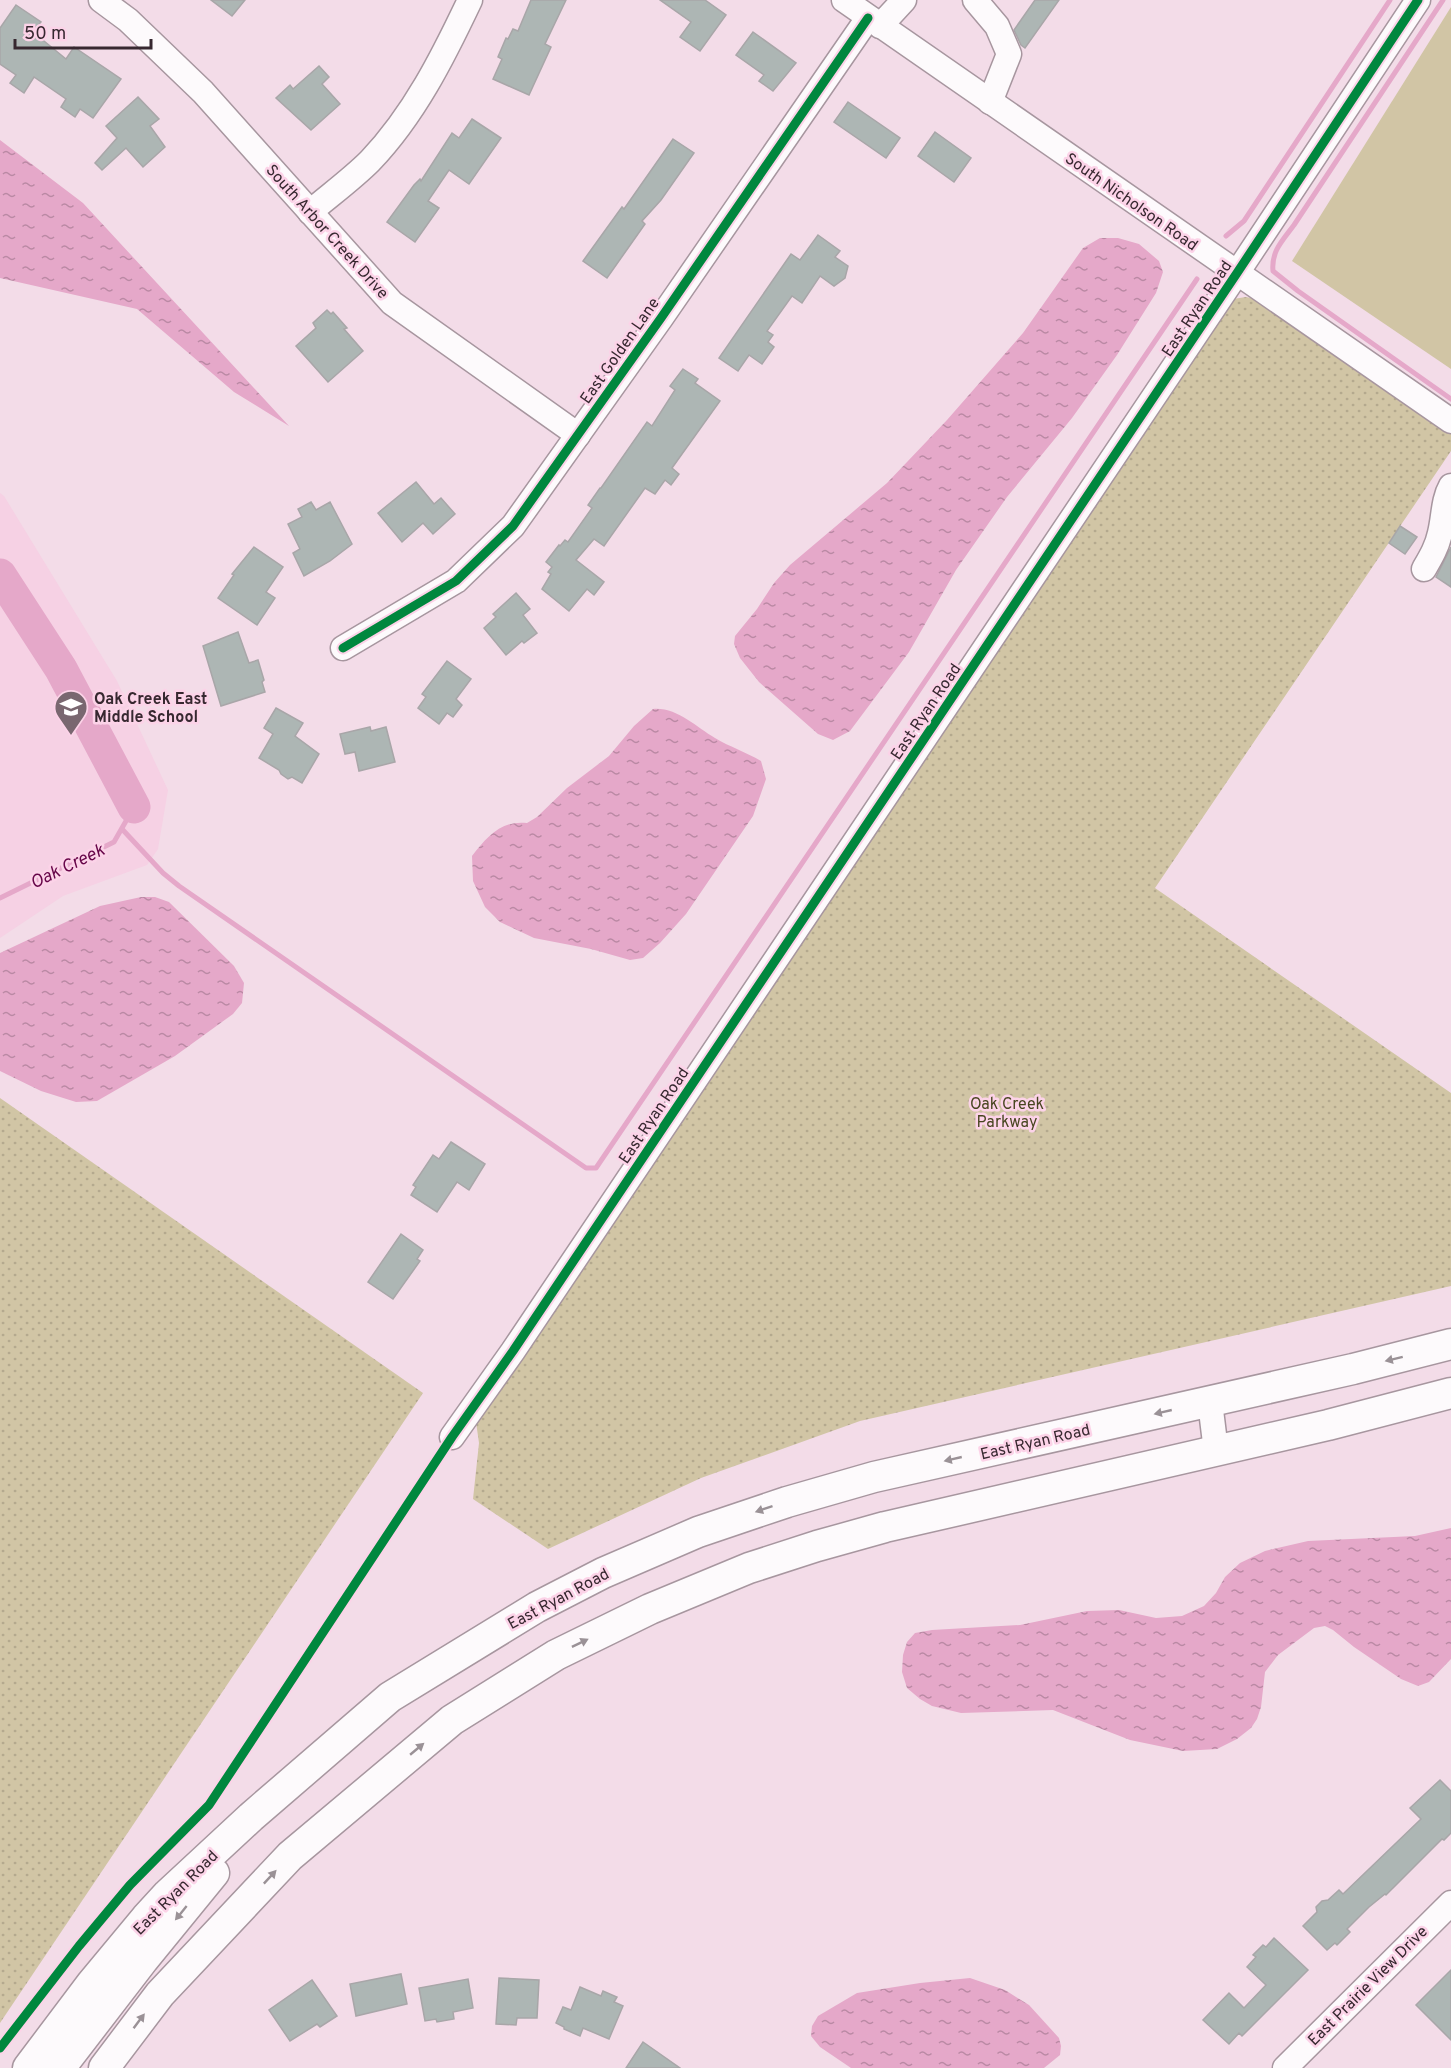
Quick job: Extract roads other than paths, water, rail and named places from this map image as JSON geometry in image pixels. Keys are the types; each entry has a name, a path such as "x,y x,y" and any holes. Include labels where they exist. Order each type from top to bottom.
{"main road":[{"name":"East Ryan Road","path":"28,2068 92,1983 168,1894 285,1788 390,1697 537,1607 603,1574 698,1532 787,1502 874,1477 1353,1369 1451,1344"},
{"path":"104,2068 160,1994 290,1856 452,1720 556,1655 650,1609 750,1568 817,1546 885,1527 1328,1425 1451,1393"},
{"path":"60,2068 143,1960 285,1788"}],"street":[{"name":"South Arbor Creek Drive","path":"101,0 128,20 203,92 392,303 578,435"},
{"path":"310,212 369,162 400,126 445,54 470,0"},
{"name":"South Nicholson Road","path":"844,0 1451,421"},
{"name":"East Golden Lane","path":"343,648 456,581 513,526 874,22 904,0"},
{"path":"975,0 997,26 1009,54 990,102"},
{"name":"East Ryan Road","path":"452,1437 520,1341 1418,0"},
{"path":"1424,569 1436,550 1445,502 1451,486"},
{"path":"1209,1402 1216,1451"},
{"name":"East Prairie View Drive","path":"1284,2068 1450,1905"}],"water":[{"path":"0,140 83,203 289,426 234,392 137,309 0,278"},
{"path":"1100,238 1118,238 1139,244 1159,261 1163,272 1156,293 1117,355 1072,418 1007,497 956,570 909,652 850,731 833,740 818,734 759,682 740,658 734,644 735,636 790,565 887,483 947,420 1023,333 1083,248"},
{"path":"653,709 678,714 708,734 761,761 766,779 753,816 686,914 643,958 630,960 591,949 534,938 500,922 485,907 473,881 472,856 495,831 510,824 527,823 537,817 567,788 609,756 634,726"},
{"path":"141,897 155,897 169,902 234,966 244,983 242,1003 233,1014 175,1056 97,1101 76,1102 41,1091 0,1071 0,953 100,906"},
{"path":"1451,1528 1451,1659 1429,1682 1418,1686 1401,1679 1333,1630 1325,1626 1314,1628 1278,1655 1265,1672 1261,1707 1251,1728 1237,1739 1217,1749 1183,1751 1130,1740 1053,1710 961,1713 932,1706 907,1688 902,1672 903,1655 907,1642 915,1633 1020,1625 1087,1611 1119,1610 1156,1618 1182,1616 1204,1606 1216,1593 1225,1577 1240,1563 1265,1551 1308,1541 1415,1536"},
{"path":"970,1978 1005,1990 1029,2005 1059,2038 1060,2055 1044,2068 851,2068 820,2047 811,2036 812,2026 818,2016 857,1993"}],"waterway":[{"path":"1226,236 1244,221 1390,0"},
{"path":"1443,0 1279,246 1274,257 1273,271 1451,399"},
{"path":"122,829 163,873 179,886 586,1168 596,1168 1197,279"},
{"name":"Oak Creek","path":"0,575 61,669 134,807"},
{"name":"Oak Creek","path":"0,898 114,842 134,807"}],"place":[{"name":"Oak Creek East Middle School","path":"71,736"}],"park label":[{"name":"Oak Creek Parkway","path":"1007,1112"}]}
